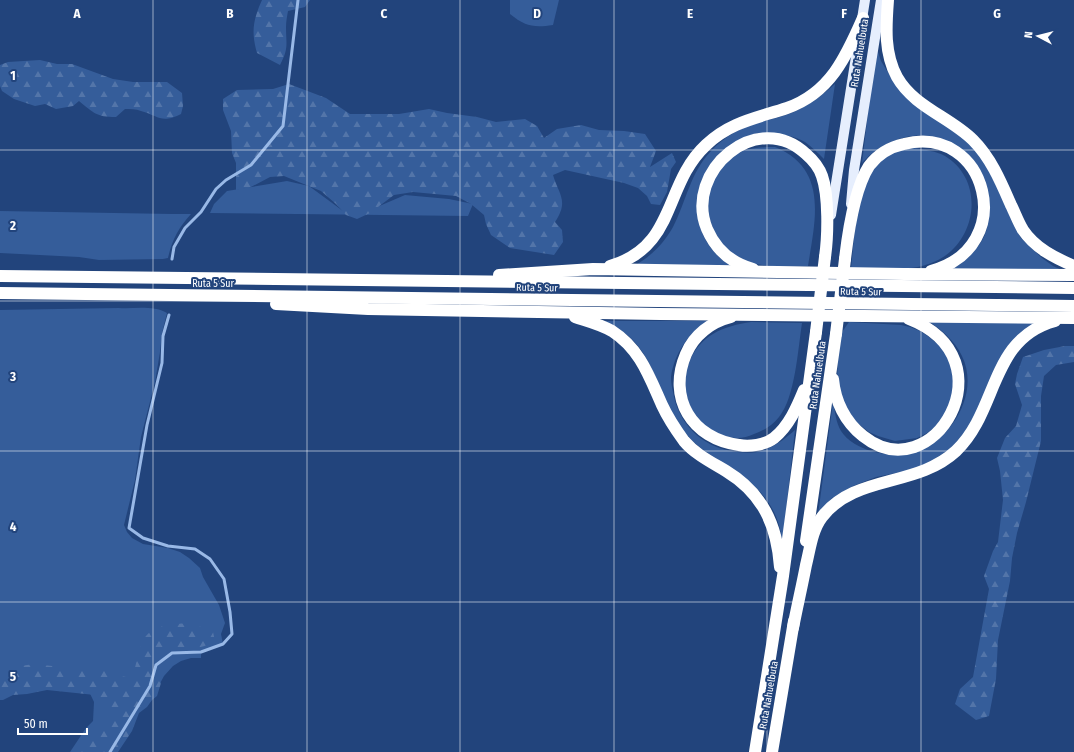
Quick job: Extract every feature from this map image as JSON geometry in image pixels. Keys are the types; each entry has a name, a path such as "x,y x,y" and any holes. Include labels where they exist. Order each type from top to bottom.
{"highway":[{"path":"888,0 886,21 887,46 891,62 904,88 925,105 956,125 974,141 990,161 1024,230 1039,247 1050,255 1074,266"},
{"path":"593,269 611,266 629,259 644,249 651,242 662,225 684,173 697,154 713,138 733,125 795,105 820,90 835,72 846,55 863,18"},
{"path":"774,273 747,267 726,257 713,242 706,226 702,204 706,183 716,165 730,152 748,142 765,138 783,140 801,149 814,162 822,176 825,190 828,236"},
{"path":"848,232 864,177 870,166 883,153 899,145 917,141 946,146 960,154 971,167 982,192 984,218 978,236 962,256 948,265 928,272 904,274"},
{"name":"Ruta Nahuelbuta","path":"772,752 793,628 836,334 848,232"},
{"name":"Ruta Nahuelbuta","path":"754,752 780,593 828,236"},
{"path":"441,281 504,274 593,269 774,273 1074,275"},
{"name":"Ruta 5 Sur","path":"0,276 1074,288"},
{"name":"Ruta 5 Sur","path":"0,294 1074,306"},
{"path":"207,296 286,305 343,308 552,313 1073,318"},
{"path":"552,313 574,317 595,324 611,331 624,341 646,368 670,420 686,443 702,456 744,483 755,495 765,509 778,545 780,593"},
{"path":"739,315 724,319 710,326 698,335 691,343 683,361 679,381 680,392 687,413 698,428 712,438 732,445 753,445 772,439 788,422 809,378"},
{"path":"831,368 838,404 843,413 859,433 872,443 888,449 904,449 920,444 934,436 945,424 954,410 959,385 957,368 951,352 939,337 924,326 900,317"},
{"path":"793,628 813,534 821,518 828,510 846,496 857,491 919,473 938,464 951,455 969,436 977,423 1007,357 1014,346 1023,337 1046,324 1073,318"}],"main road":[{"name":"Ruta Nahuelbuta","path":"828,236 865,0"},
{"name":"Ruta Nahuelbuta","path":"848,232 854,170 881,0"}],"green space":[{"path":"262,0 310,0 305,7 288,11 286,25 286,50 280,65 257,53 254,39 254,26"},
{"path":"510,0 559,0 553,25 535,26 525,24 510,14"},
{"path":"876,46 881,61 892,79 977,148 1021,238 1042,258 1053,266 1066,272 951,270 976,250 987,229 987,214 982,194 981,180 976,164 960,149 948,142 935,137 922,136 909,136 896,140 872,153 862,163"},
{"path":"40,60 57,64 72,64 113,79 133,82 167,82 182,93 183,106 181,114 164,119 137,110 125,109 116,117 104,116 96,114 79,101 73,106 56,109 45,104 35,106 14,99 2,91 0,86 0,65 8,62"},
{"path":"289,84 326,98 350,114 399,114 429,109 477,117 496,122 525,119 537,126 544,138 557,129 581,125 599,130 645,134 656,151 650,167 672,153 676,162 671,169 667,192 660,205 651,204 647,196 638,188 624,183 565,170 553,175 562,198 561,209 555,222 562,230 563,242 554,255 510,248 491,235 484,215 471,204 456,196 413,192 394,195 370,213 357,219 346,215 321,191 284,176 270,177 249,188 236,190 236,163 232,153 231,131 223,110 223,99 237,90 273,89"},
{"path":"835,84 824,159 808,144 791,136 758,133 745,137 726,149 707,169 698,195 697,209 699,223 704,237 713,250 720,258 733,267 632,267 655,250 665,240 678,217 693,178 704,160 716,146 728,136 741,129 756,123 786,115 808,105"},
{"path":"775,147 792,157 804,169 811,182 815,214 808,266 764,265 747,262 729,251 721,242 710,220 708,195 711,184 718,170 731,157 739,153 754,148"},
{"path":"915,148 942,154 958,167 967,180 971,195 971,211 968,226 960,240 950,252 936,261 926,265 894,270 851,269 859,201 870,173 888,154 904,149"},
{"path":"287,181 309,186 343,211 363,213 405,195 449,199 473,204 468,216 210,213 214,204 227,191"},
{"path":"0,211 191,214 176,234 168,258 99,260 79,257 0,253"},
{"path":"150,308 167,313 162,333 155,382 141,437 135,480 124,525 132,538 143,544 168,548 180,552 200,568 203,577 219,605 225,623 221,634 223,644 201,652 201,658 191,658 181,661 173,666 164,676 157,689 140,709 117,752 70,752 86,728 93,721 94,702 84,681 0,682 0,310"},
{"path":"603,321 708,321 695,331 684,344 675,360 671,377 672,387 680,414 693,431 710,444 731,451 744,453 758,452 774,445 795,430 782,547 778,521 766,499 749,481 705,451 685,433 674,418 653,370 635,342 621,330"},
{"path":"928,321 1042,323 1026,332 972,424 950,449 931,461 911,470 876,477 853,486 832,498 818,515 833,402 841,431 854,444 876,452 899,455 911,454 929,446 941,437 951,426 959,413 965,399 967,370 956,345"},
{"path":"751,322 802,323 795,373 789,398 777,420 771,425 750,436 742,438 731,437 709,430 696,417 689,405 686,392 688,365 702,342 713,334 722,329"},
{"path":"849,322 901,325 910,327 920,331 945,350 954,374 951,406 935,427 917,438 895,441 869,432 856,422 842,402 837,379 838,357 842,332"},
{"path":"1074,346 1074,362 1056,365 1044,376 1041,396 1041,441 1012,558 1010,581 998,640 996,679 989,716 976,720 955,704 960,689 973,677 989,589 984,576 998,542 1003,500 997,458 1005,438 1016,426 1022,405 1015,384 1023,357 1044,350"},
{"path":"191,623 213,632 215,641 198,648 165,648 156,656 148,666 161,683 157,696 139,713 132,731 118,752 79,752 105,724 109,712 106,699 95,695 47,690 13,695 0,700 0,669 34,664 74,670 113,671 120,676 132,678 141,645 150,632 167,625"}],"waterway":[{"path":"172,259 174,247 185,228 201,212 216,189 226,180 251,165 283,126 298,0"},
{"path":"110,752 150,686 156,665 172,653 201,652 223,644 232,634 224,579 210,559 195,549 168,546 143,538 129,528 147,425 162,363 163,336 169,315"}]}
